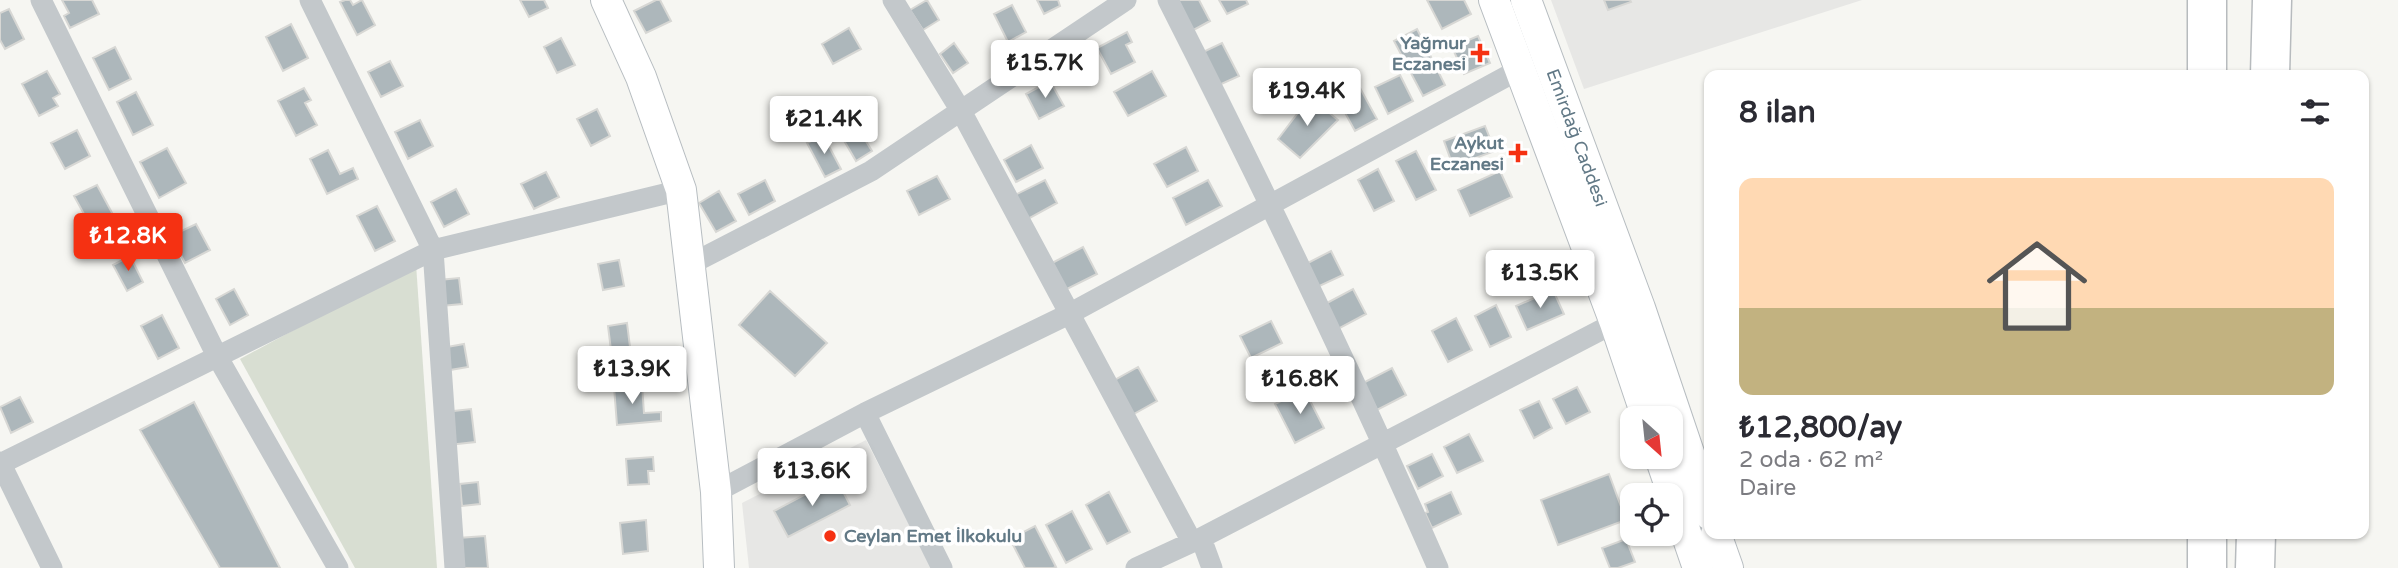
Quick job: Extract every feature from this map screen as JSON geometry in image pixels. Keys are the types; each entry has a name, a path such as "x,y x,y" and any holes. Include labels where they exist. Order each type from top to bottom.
{"highway":[{"path":"2207,0 2207,70"},
{"path":"2270,70 2272,0"},
{"path":"2207,539 2207,568"},
{"path":"2255,568 2256,539"}],"main road":[{"path":"606,0 641,77 681,190 716,492 719,568"},
{"name":"Emirdağ Caddesi","path":"1494,0 1704,501"},
{"name":"Emirdağ Caddesi","path":"1526,0 1627,316 1645,406"},
{"path":"1664,469 1698,568"},
{"path":"1718,539 1728,568"}],"street":[{"path":"41,0 217,356 338,568"},
{"path":"310,0 433,250 455,568"},
{"path":"892,0 961,111 1069,314 1212,568"},
{"path":"1168,0 1272,205 1384,442 1438,568"},
{"path":"691,264 871,171 1118,2"},
{"path":"716,492 865,413 1069,314 1522,68"},
{"path":"52,568 0,464 433,250 681,190"},
{"path":"1136,568 1196,540 1627,316"},
{"path":"865,413 942,568"}],"shaded area":[{"path":"1551,0 1862,0 1584,89"},
{"path":"416,264 437,568 355,568 240,359"},
{"name":"Ceylan Emet İlkokulu","path":"866,440 931,568 749,568 742,503"}],"building":[{"path":"62,0 92,0 99,14 70,28 64,16 69,13"},
{"path":"350,0 353,5 362,0 375,25 357,35 340,2"},
{"path":"520,0 544,0 548,8 529,17"},
{"path":"660,0 671,21 646,33 634,11"},
{"path":"927,0 939,20 923,30 910,10"},
{"path":"1037,0 1058,0 1060,6 1044,14"},
{"path":"1178,0 1199,0 1210,21 1188,33"},
{"path":"1219,0 1246,0 1248,4 1227,14"},
{"path":"1427,0 1464,0 1471,14 1442,29"},
{"path":"1604,0 1630,0 1631,2 1608,10"},
{"path":"1012,5 1026,32 1008,42 994,14"},
{"path":"9,9 24,39 5,49 0,40 0,13"},
{"path":"291,24 308,58 283,71 266,37"},
{"path":"849,28 861,49 833,64 822,44"},
{"path":"1417,29 1445,85 1423,96 1394,41"},
{"path":"1127,32 1132,42 1126,45 1135,62 1111,74 1097,48"},
{"path":"1478,36 1490,63 1464,74 1452,47"},
{"path":"561,38 575,65 557,73 544,47"},
{"path":"954,43 968,63 953,73 940,54"},
{"path":"1222,43 1239,76 1217,86 1201,53"},
{"path":"115,47 131,79 109,90 93,58"},
{"path":"390,61 403,86 381,97 368,72"},
{"path":"47,71 60,94 53,98 58,106 39,116 22,84"},
{"path":"1152,71 1166,96 1128,116 1114,92"},
{"path":"1400,75 1413,101 1388,114 1375,87"},
{"path":"1050,81 1064,106 1039,119 1026,94"},
{"path":"304,88 311,100 305,103 317,125 296,136 278,101"},
{"path":"1360,88 1377,119 1355,131 1338,100"},
{"path":"136,92 153,125 133,135 117,102"},
{"path":"1310,97 1338,120 1300,158 1278,139"},
{"path":"597,109 610,136 591,146 577,119"},
{"path":"420,120 433,146 408,159 395,132"},
{"path":"854,122 872,151 856,161 839,132"},
{"path":"1485,126 1495,151 1453,166 1444,141"},
{"path":"77,130 90,156 65,169 51,143"},
{"path":"823,135 841,169 825,177 807,143"},
{"path":"1031,145 1043,168 1016,182 1004,160"},
{"path":"1186,147 1198,171 1167,187 1154,164"},
{"path":"167,148 186,183 159,198 140,162"},
{"path":"328,150 340,174 353,168 358,179 327,194 310,159"},
{"path":"1416,151 1436,190 1416,200 1396,161"},
{"path":"1378,169 1394,201 1374,211 1358,180"},
{"path":"1500,171 1512,197 1470,216 1458,190"},
{"path":"546,172 559,197 534,209 521,184"},
{"path":"937,176 950,199 919,215 907,191"},
{"path":"765,180 775,201 749,215 738,194"},
{"path":"1045,180 1057,203 1028,219 1015,195"},
{"path":"1208,180 1222,206 1186,225 1173,198"},
{"path":"97,185 117,222 95,234 74,196"},
{"path":"456,189 469,214 444,227 431,202"},
{"path":"719,191 736,221 716,232 699,203"},
{"path":"377,206 395,241 375,251 357,216"},
{"path":"196,224 210,250 185,263 171,236"},
{"path":"1083,247 1097,274 1065,290 1052,263"},
{"path":"1331,251 1343,275 1313,289 1302,266"},
{"path":"1534,253 1545,276 1513,292 1502,268"},
{"path":"130,256 143,282 127,291 113,265"},
{"path":"619,260 624,286 603,290 598,264"},
{"path":"459,278 462,304 441,306 439,280"},
{"path":"234,289 248,315 230,325 216,299"},
{"path":"1353,289 1366,314 1338,329 1325,304"},
{"path":"1553,290 1564,314 1527,330 1516,306"},
{"path":"770,291 827,343 795,376 739,325"},
{"path":"1496,305 1511,337 1490,347 1475,316"},
{"path":"162,315 179,348 158,359 141,326"},
{"path":"1456,318 1472,350 1448,362 1432,331"},
{"path":"1271,321 1282,343 1251,358 1240,336"},
{"path":"627,323 631,355 612,358 608,326"},
{"path":"464,344 468,367 450,370 447,347"},
{"path":"1138,367 1157,401 1132,415 1113,381"},
{"path":"1392,368 1406,395 1377,410 1363,383"},
{"path":"642,385 644,413 661,412 661,421 617,425 614,387"},
{"path":"1577,387 1590,412 1566,424 1553,399"},
{"path":"1304,389 1324,428 1295,443 1275,404"},
{"path":"20,397 33,422 11,433 0,407"},
{"path":"1539,401 1552,428 1534,438 1520,410"},
{"path":"194,402 280,568 220,568 140,430"},
{"path":"471,409 475,442 449,445 445,412"},
{"path":"1469,434 1483,461 1457,473 1444,447"},
{"path":"1432,454 1443,476 1418,489 1407,466"},
{"path":"653,457 654,471 648,471 649,484 628,485 626,459"},
{"path":"1609,474 1620,504 1620,522 1558,545 1541,500"},
{"path":"836,478 850,505 788,537 774,511"},
{"path":"478,482 480,504 462,506 460,484"},
{"path":"1109,492 1130,532 1107,544 1086,505"},
{"path":"1451,492 1461,514 1432,528 1425,513 1428,512 1425,504"},
{"path":"1072,511 1092,549 1066,563 1046,525"},
{"path":"646,520 648,551 623,554 620,523"},
{"path":"1035,526 1056,567 1025,568 1010,539"},
{"path":"485,536 488,568 461,568 458,538"},
{"path":"1620,541 1620,546 1629,546 1635,562 1610,568 1602,548"}],"place":[{"name":"Yağmur Eczanesi","path":"1480,53"},
{"name":"Aykut Eczanesi","path":"1518,153"},
{"name":"Ceylan Emet İlkokulu","path":"830,536"}]}
